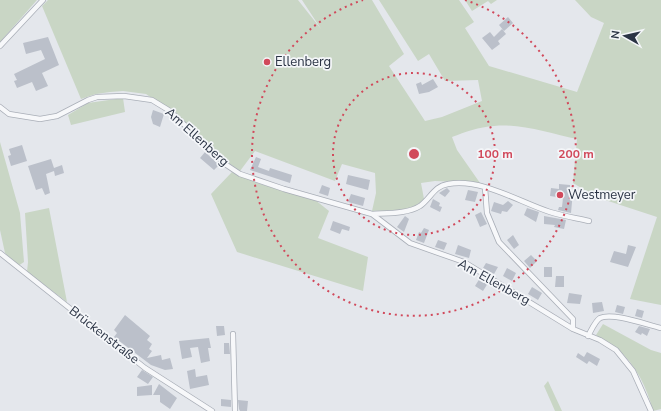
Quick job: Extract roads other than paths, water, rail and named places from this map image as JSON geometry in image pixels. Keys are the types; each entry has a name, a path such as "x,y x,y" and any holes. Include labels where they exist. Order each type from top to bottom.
{"street":[{"path":"0,46 43,0"},
{"name":"Am Ellenberg","path":"0,107 9,114 40,119 57,116 97,97 124,96 147,99 170,111 220,159 240,174 277,187 372,214 409,211 420,206 438,186 449,184 470,185 485,188 552,212 589,221"},
{"name":"Am Ellenberg","path":"485,188 488,213 499,242 573,319 573,329"},
{"name":"Am Ellenberg","path":"372,214 410,243 464,262 573,329 600,340 616,350 633,371 651,411"},
{"name":"Brückenstraße","path":"0,253 145,368 212,411"},
{"path":"588,336 597,321 605,317 623,318 661,328"},
{"path":"234,334 235,411"}],"place":[{"name":"Ellenberg","path":"267,62"},
{"name":"Westmeyer","path":"560,195"}]}
